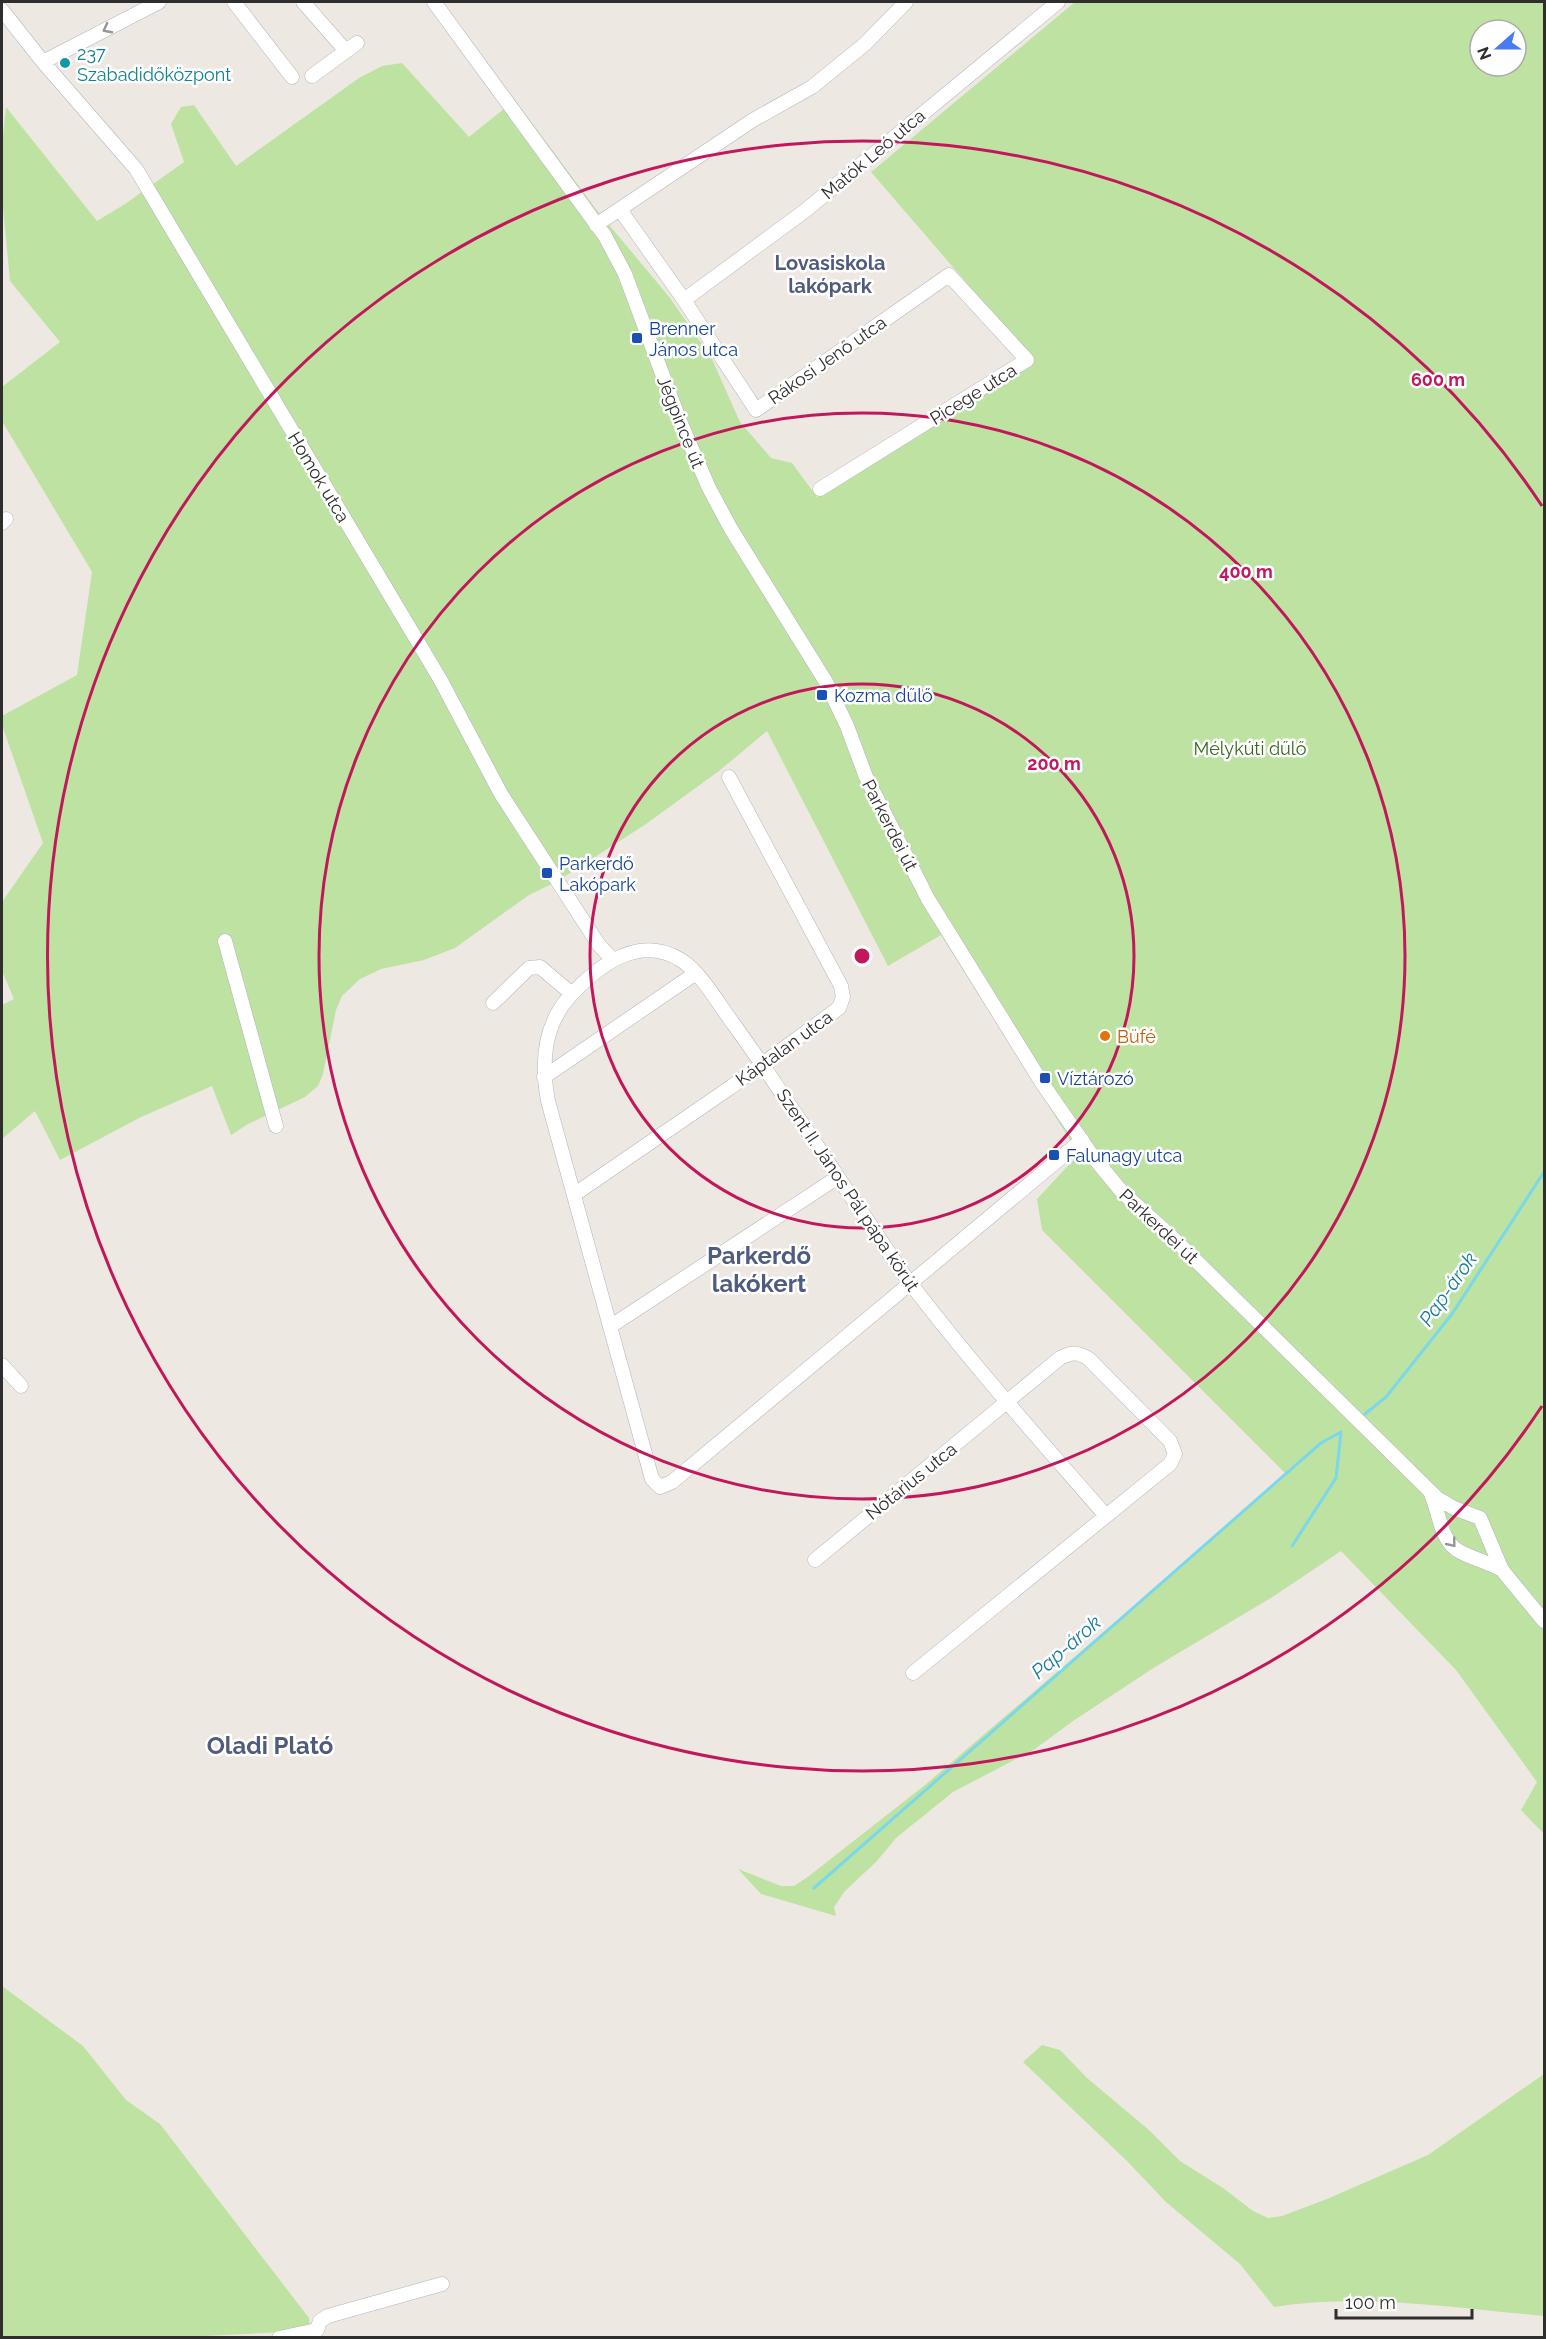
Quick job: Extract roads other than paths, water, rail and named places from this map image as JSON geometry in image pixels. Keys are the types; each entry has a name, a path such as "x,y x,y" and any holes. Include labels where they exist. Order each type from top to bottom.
{"street":[{"path":"42,62 159,2"},
{"path":"234,2 292,77"},
{"path":"303,2 346,51"},
{"name":"Jégpince út","path":"434,2 596,225 625,274 679,419 709,488 731,529 826,682 847,726"},
{"path":"596,225 621,211 753,120 812,87 865,44 906,2"},
{"name":"Matók Leó utca","path":"684,300 806,210 1058,2"},
{"name":"Homok utca","path":"2,10 42,62 136,169 440,679 501,794 599,945 613,960"},
{"path":"312,76 357,43"},
{"name":"Rákosi Jenő utca","path":"621,211 684,300 756,410 949,275"},
{"name":"Picege utca","path":"820,489 1027,360 949,275"},
{"name":"Parkerdei út","path":"847,726 866,777 928,899 1042,1083 1122,1192 1172,1237 1430,1491 1444,1503 1480,1518 1502,1570 1545,1621"},
{"name":"Káptalan utca","path":"575,1194 763,1065 839,1008 843,996 841,986 729,777"},
{"path":"225,941 276,1126"},
{"name":"Szent II. János Pál pápa körút","path":"910,1283 672,1482 660,1487 652,1479 548,1101 544,1077 544,1047 555,1017 572,994 600,967 625,954 657,951 683,961 696,973 763,1065 910,1283 1008,1403 1106,1516"},
{"path":"493,1003 529,968 534,966 540,967 572,994"},
{"path":"544,1077 696,973"},
{"path":"910,1283 1082,1140"},
{"path":"610,1326 838,1177"},
{"path":"913,1673 1170,1464 1175,1454 1170,1441 1089,1359 1075,1352 1060,1358 1008,1403"},
{"path":"2,1365 21,1386"},
{"name":"Nótárius utca","path":"815,1560 1008,1403"},
{"name":"Parkerdei út","path":"1430,1491 1443,1529 1452,1546 1502,1570"},
{"path":"279,2337 323,2334 320,2321 328,2316 442,2284"}],"waterway":[{"name":"Pap-árok","path":"1365,1414 1386,1397 1452,1314 1544,1172"},
{"path":"1292,1546 1336,1478 1341,1432"},
{"name":"Pap-árok","path":"814,1888 1321,1443 1341,1432"}],"place":[{"name":"237 Szabadidőközpont","path":"65,63"},
{"name":"Brenner János utca","path":"637,338"},
{"name":"Kozma dűlő","path":"822,695"},
{"name":"Parkerdő Lakópark","path":"547,873"},
{"name":"Büfé","path":"1105,1036"},
{"name":"Víztározó","path":"1045,1078"},
{"name":"Falunagy utca","path":"1054,1155"}],"district":[{"name":"Lovasiskola lakópark","path":"830,274"},
{"name":"Parkerdő lakókert","path":"759,1269"},
{"name":"Oladi Plató","path":"270,1745"}],"park label":[{"name":"Mélykúti dűlő","path":"1250,748"}]}
